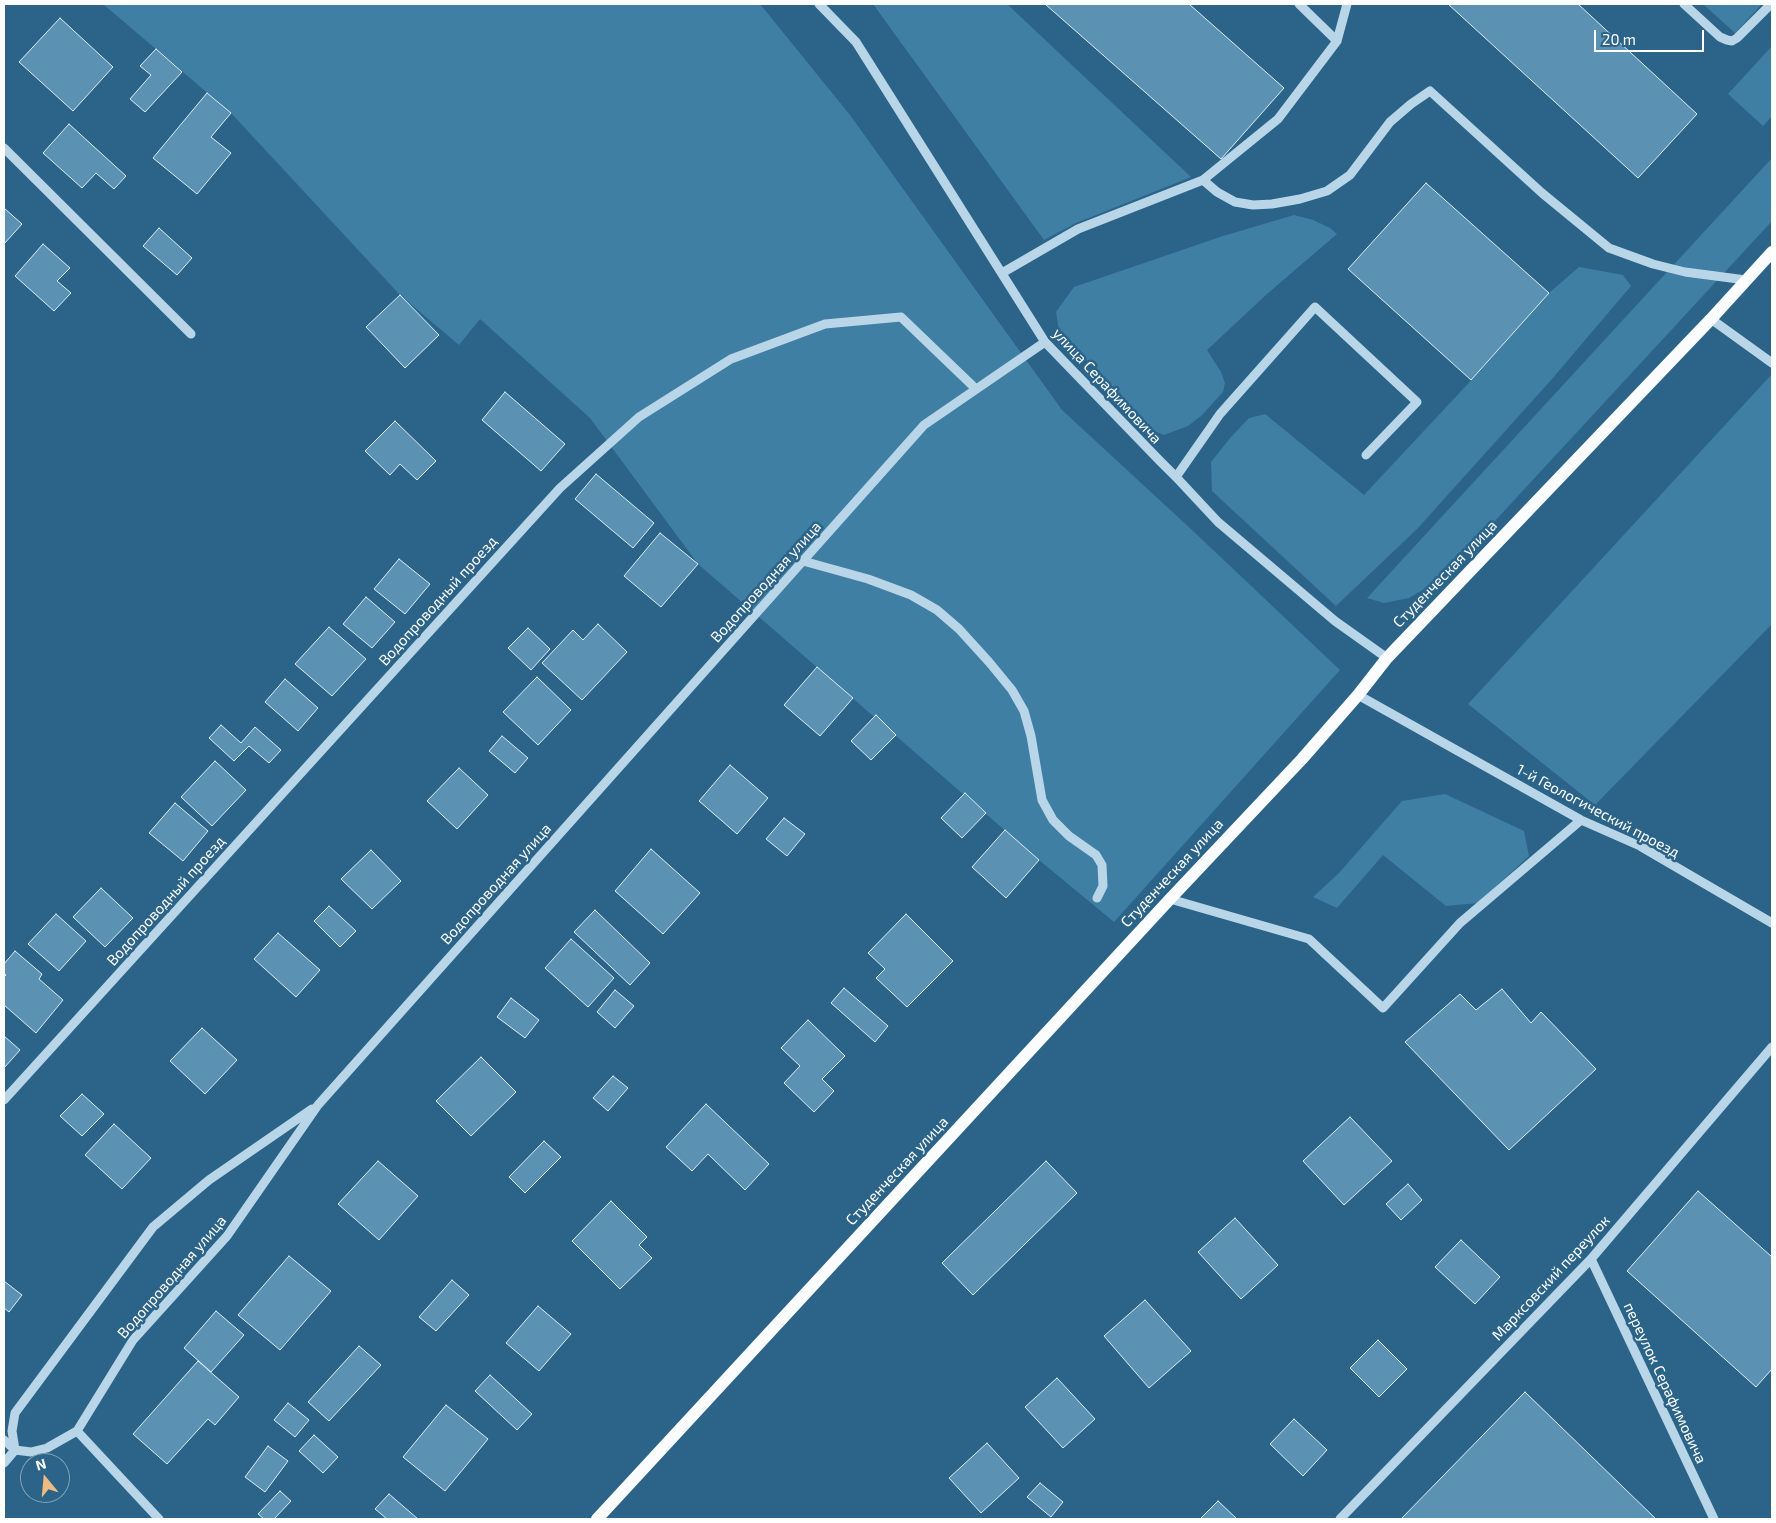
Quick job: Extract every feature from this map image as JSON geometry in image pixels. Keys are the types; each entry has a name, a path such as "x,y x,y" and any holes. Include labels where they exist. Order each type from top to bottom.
{"main road":[{"name":"Студенческая улица","path":"597,1519 1170,899 1302,759 1387,658 1711,320 1772,252"}],"street":[{"name":"улица Серафимовича","path":"819,4 856,42 1045,342 1218,522 1335,621 1387,658"},
{"path":"1299,4 1337,41"},
{"path":"1002,274 1078,229 1203,180 1278,119 1337,41 1347,4"},
{"path":"1684,4 1720,37 1732,41 1770,4"},
{"path":"1203,180 1217,192 1234,202 1253,205 1300,199 1327,191 1350,175 1390,122 1411,104 1430,92 1542,193 1609,248 1653,264 1685,272 1746,280"},
{"path":"4,148 191,334"},
{"path":"1176,477 1220,414 1315,306 1417,402 1366,456"},
{"name":"Водопроводный проезд","path":"4,1100 560,488 639,417 731,359 825,324 901,317 976,389"},
{"path":"1711,320 1772,363"},
{"name":"Водопроводная улица","path":"15,1450 32,1452 47,1448 77,1431 133,1340 227,1236 318,1105 924,425 1045,342"},
{"path":"803,561 868,579 911,595 937,610 959,628 989,662 1012,690 1024,711 1031,736 1042,800 1053,820 1069,836 1096,855 1102,865 1103,886 1097,898"},
{"name":"1-й Геологический проезд","path":"1358,694 1581,820 1640,846 1772,923"},
{"path":"1170,899 1309,939 1383,1008 1460,923 1581,820"},
{"name":"Марксовский переулок","path":"1340,1519 1590,1259 1772,1047"},
{"path":"4,1463 15,1450 12,1431 15,1413 153,1227 209,1180 318,1105"},
{"name":"переулок Серафимовича","path":"1590,1259 1714,1519"},
{"path":"77,1431 159,1519"},
{"path":"4,1440 15,1450"}],"shaded area":[{"path":"103,4 760,4 850,115 1062,410 1340,670 1114,922 1039,860 698,564 590,418 480,319 459,345 400,295 231,113"},
{"path":"873,4 1007,4 1191,177 1076,223 1044,240"},
{"path":"1703,4 1762,4 1735,33"},
{"path":"1772,46 1772,116 1763,126 1728,94"},
{"path":"1772,158 1772,221 1493,523 1434,583 1409,598 1384,603 1367,598"},
{"path":"1294,215 1313,220 1330,228 1337,234 1267,294 1207,350 1221,372 1225,383 1223,392 1202,415 1188,426 1164,435 1154,431 1059,331 1056,312 1074,287 1220,237"},
{"path":"1579,267 1623,275 1631,286 1552,379 1417,529 1336,606 1212,491 1211,462 1249,418 1265,414 1364,495 1465,387 1549,293"},
{"path":"1772,374 1772,624 1595,805 1468,704"},
{"path":"1445,794 1524,831 1529,856 1478,903 1446,906 1383,855 1337,908 1313,897 1339,873 1402,801"}],"building":[{"path":"1045,4 1189,4 1284,88 1221,159"},
{"path":"1448,4 1578,4 1697,114 1638,178"},
{"path":"60,18 113,67 73,111 19,62"},
{"path":"156,49 182,72 145,112 130,99 151,75 140,66"},
{"path":"207,93 231,113 211,137 231,153 197,194 153,158"},
{"path":"69,124 126,176 114,189 96,173 82,188 43,153"},
{"path":"1426,183 1549,293 1471,380 1348,269"},
{"path":"4,208 22,224 4,244"},
{"path":"159,228 192,258 177,275 143,246"},
{"path":"43,244 70,268 57,281 71,293 54,311 15,276"},
{"path":"400,295 439,335 405,368 366,327"},
{"path":"505,392 565,444 541,471 482,420"},
{"path":"395,421 436,461 417,480 400,464 390,475 365,451"},
{"path":"596,474 654,523 633,548 575,499"},
{"path":"660,533 698,564 661,607 624,576"},
{"path":"399,559 430,584 405,614 374,589"},
{"path":"366,597 395,622 372,648 343,624"},
{"path":"598,624 627,652 582,700 542,663 573,630 583,640"},
{"path":"329,627 366,659 332,696 295,664"},
{"path":"528,628 550,649 531,670 508,648"},
{"path":"817,667 853,698 820,736 784,705"},
{"path":"537,677 571,710 538,745 503,712"},
{"path":"285,679 318,708 298,731 265,702"},
{"path":"876,715 896,735 871,760 851,741"},
{"path":"221,725 241,743 255,727 281,750 269,763 249,746 234,761 209,738"},
{"path":"502,736 528,758 515,773 489,751"},
{"path":"215,761 246,790 212,826 181,797"},
{"path":"730,765 768,798 737,834 699,801"},
{"path":"459,768 488,795 457,829 427,801"},
{"path":"965,793 986,813 962,838 941,818"},
{"path":"175,803 208,831 183,861 149,833"},
{"path":"784,818 805,834 787,856 766,839"},
{"path":"1005,830 1039,860 1006,898 972,867"},
{"path":"651,849 700,893 663,934 615,891"},
{"path":"371,850 401,881 372,909 341,879"},
{"path":"101,888 133,918 105,947 73,917"},
{"path":"329,906 356,931 340,947 314,921"},
{"path":"595,910 650,963 630,985 574,932"},
{"path":"56,914 86,941 59,971 28,944"},
{"path":"906,914 953,961 907,1007 876,978 885,969 868,953"},
{"path":"278,933 320,970 296,997 254,959"},
{"path":"571,939 614,978 588,1007 545,968"},
{"path":"15,951 42,974 39,979 63,1000 36,1033 4,1005 4,977 6,975 4,973 4,964"},
{"path":"844,988 888,1026 875,1042 831,1003"},
{"path":"1502,989 1531,1023 1541,1012 1596,1069 1509,1150 1405,1042 1460,994 1476,1010"},
{"path":"615,990 634,1006 615,1028 597,1012"},
{"path":"511,998 539,1020 525,1038 497,1017"},
{"path":"808,1020 845,1056 822,1079 834,1091 814,1112 784,1083 800,1066 781,1048"},
{"path":"202,1028 237,1060 205,1094 170,1061"},
{"path":"4,1036 20,1050 4,1068"},
{"path":"481,1057 516,1092 471,1136 436,1101"},
{"path":"613,1076 628,1088 608,1111 593,1098"},
{"path":"82,1094 104,1114 82,1136 60,1116"},
{"path":"706,1104 769,1164 745,1190 708,1154 692,1171 666,1147"},
{"path":"1350,1117 1392,1161 1344,1205 1303,1161"},
{"path":"114,1124 151,1158 122,1189 85,1155"},
{"path":"544,1141 561,1157 525,1193 509,1177"},
{"path":"378,1161 418,1196 379,1240 338,1204"},
{"path":"1046,1161 1077,1193 973,1295 942,1263"},
{"path":"1408,1184 1422,1200 1401,1220 1386,1204"},
{"path":"1698,1191 1772,1257 1772,1369 1756,1387 1627,1271"},
{"path":"611,1201 647,1237 639,1245 652,1258 620,1289 572,1241"},
{"path":"1235,1218 1278,1265 1241,1299 1198,1252"},
{"path":"1461,1240 1500,1277 1475,1304 1435,1267"},
{"path":"289,1256 331,1291 280,1350 238,1315"},
{"path":"452,1280 469,1295 436,1331 419,1317"},
{"path":"4,1281 22,1295 9,1312 4,1308"},
{"path":"1145,1300 1191,1351 1149,1388 1104,1336"},
{"path":"538,1306 571,1334 539,1371 506,1343"},
{"path":"216,1311 244,1335 211,1372 184,1348"},
{"path":"1378,1340 1407,1369 1379,1397 1350,1368"},
{"path":"359,1346 381,1365 329,1421 308,1402"},
{"path":"198,1361 239,1397 215,1425 208,1419 167,1464 133,1434"},
{"path":"490,1375 532,1414 517,1430 475,1391"},
{"path":"1057,1378 1095,1419 1063,1448 1025,1407"},
{"path":"1525,1392 1656,1519 1401,1519"},
{"path":"288,1403 309,1420 295,1437 274,1420"},
{"path":"446,1405 488,1439 445,1491 403,1457"},
{"path":"1294,1419 1327,1450 1303,1476 1270,1444"},
{"path":"314,1435 338,1457 323,1473 299,1451"},
{"path":"987,1443 1019,1478 981,1513 949,1478"},
{"path":"268,1446 288,1461 265,1492 245,1477"},
{"path":"1040,1483 1063,1502 1051,1517 1027,1497"},
{"path":"280,1491 291,1501 274,1519 264,1519 258,1514"},
{"path":"389,1494 418,1519 387,1519 375,1509"},
{"path":"1218,1501 1237,1519 1200,1519"}]}
